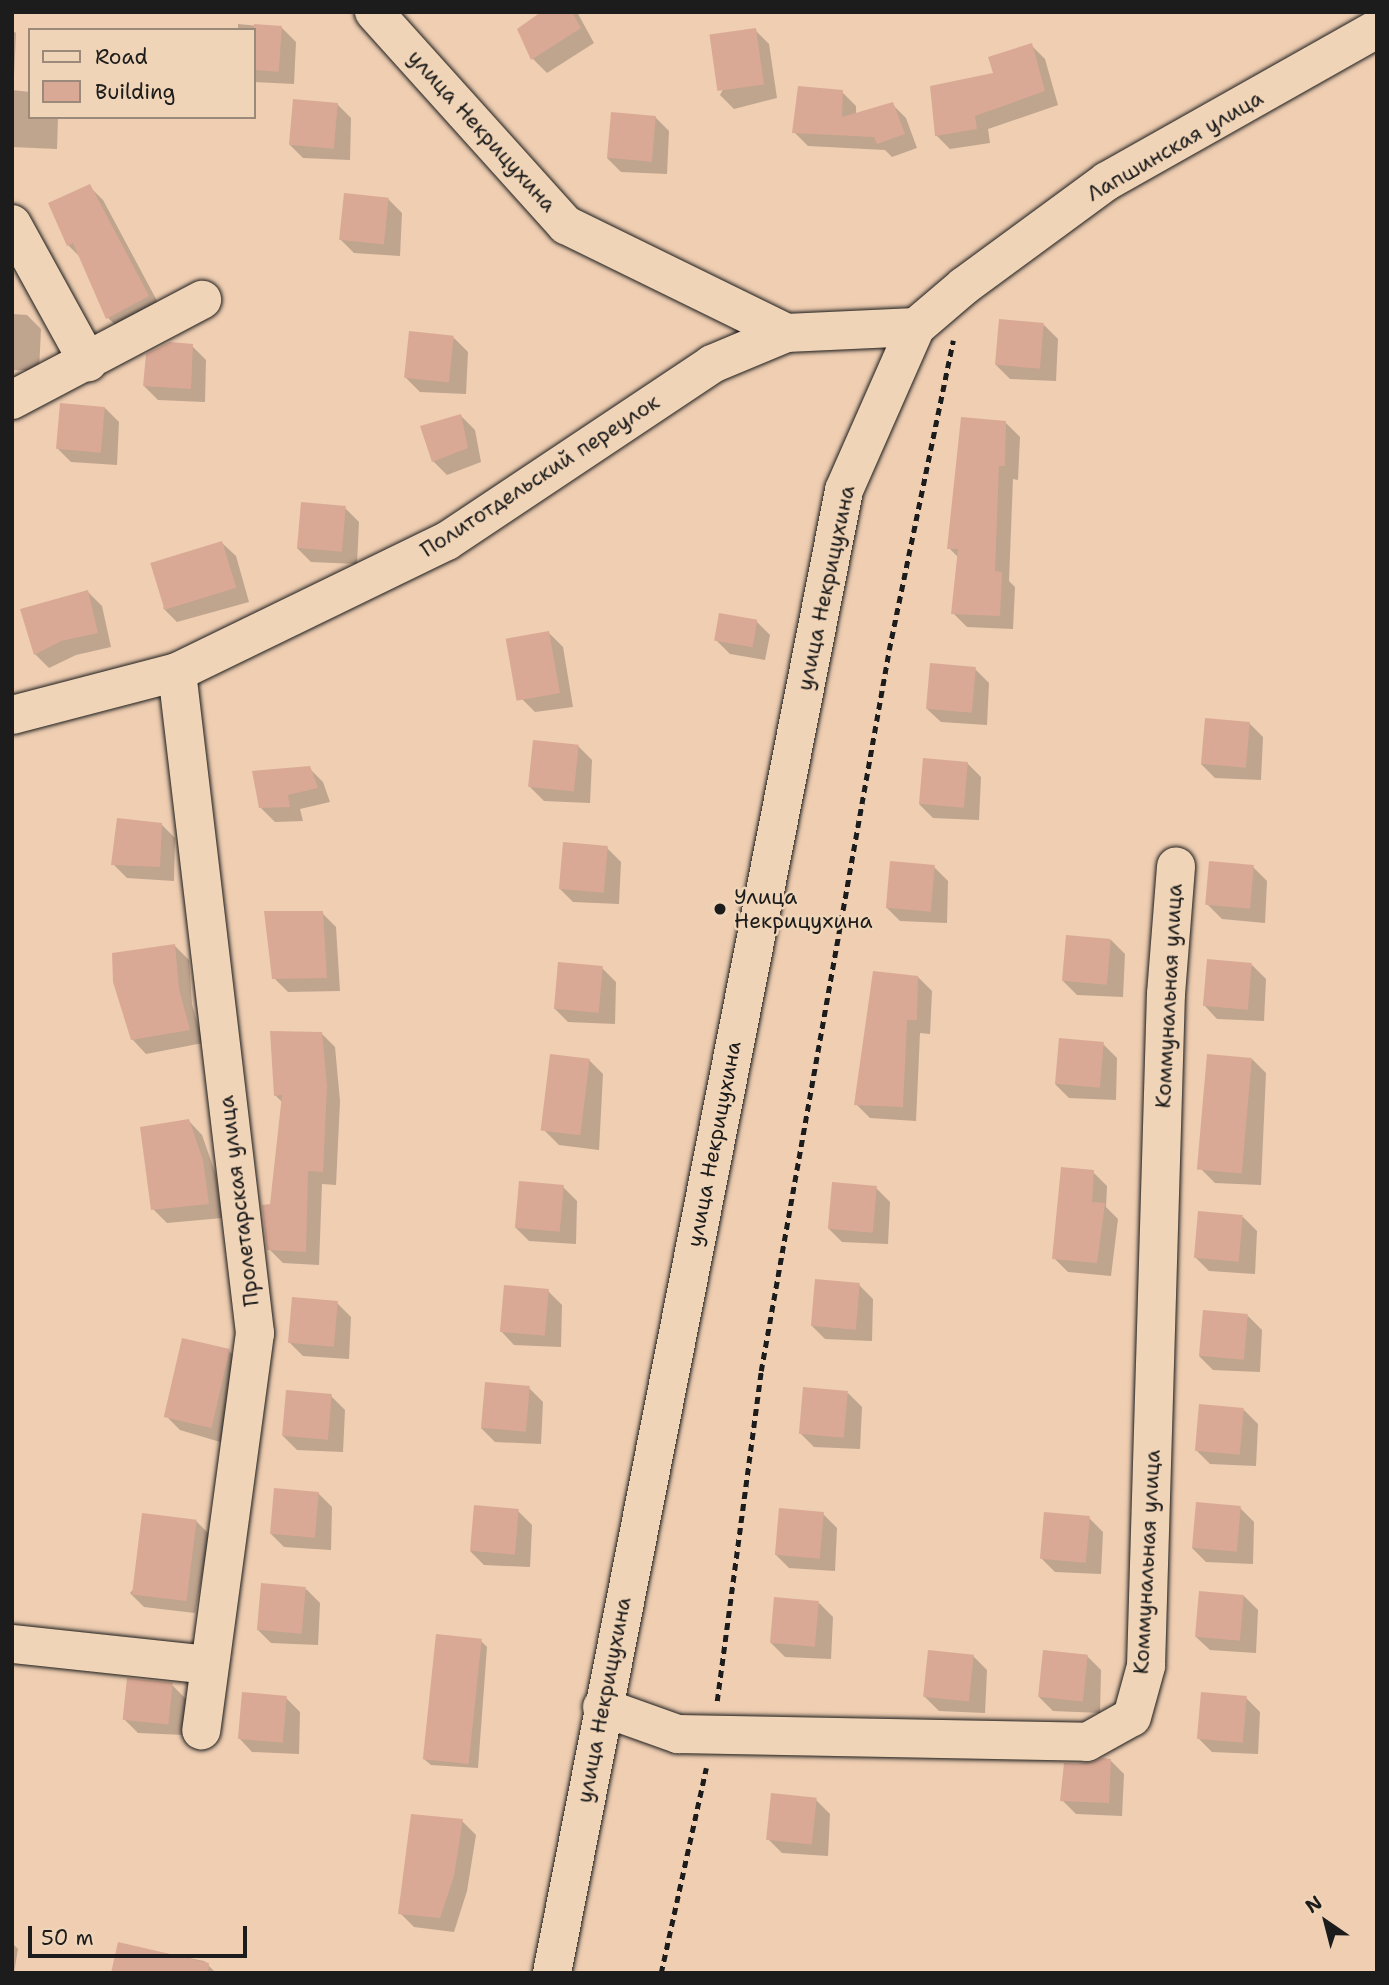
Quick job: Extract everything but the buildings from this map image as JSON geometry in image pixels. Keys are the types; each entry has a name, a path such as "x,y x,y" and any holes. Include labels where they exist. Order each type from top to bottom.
{"street":[{"name":"улица Некрицухина","path":"374,12 566,225 786,332"},
{"path":"411,12 430,74"},
{"name":"Лапшинская улица","path":"916,327 964,286 1107,181 1377,29"},
{"path":"12,224 88,362"},
{"path":"12,400 202,300"},
{"name":"улица Некрицухина","path":"552,1973 602,1707 844,490 916,327"},
{"name":"Политотдельский переулок","path":"12,715 177,672 447,541 712,365 786,332 916,327"},
{"name":"Пролетарская улица","path":"177,672 255,1333 201,1730"},
{"name":"Коммунальная улица","path":"602,1707 678,1734 1087,1742 1132,1717 1146,1666 1167,993 1177,866"},
{"path":"12,1644 208,1665"}],"path":[{"path":"661,1973 713,1734 761,1371 889,650 964,286"}],"place":[{"name":"Улица Некрицухина","path":"720,909"}]}
